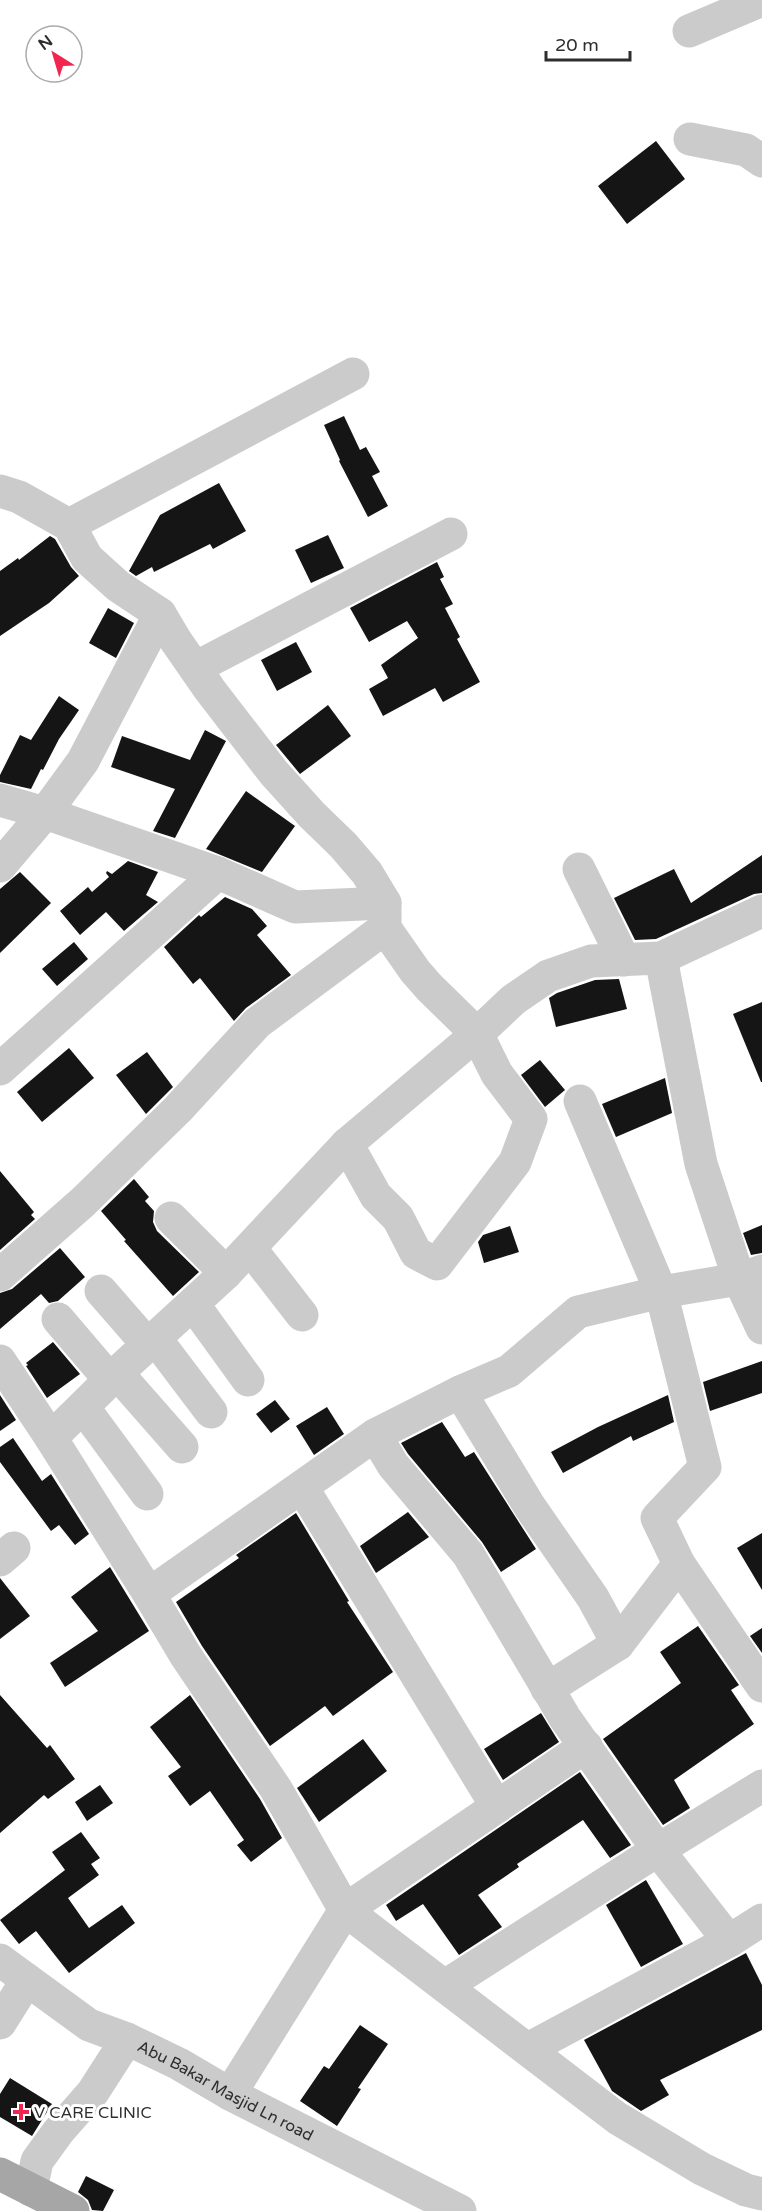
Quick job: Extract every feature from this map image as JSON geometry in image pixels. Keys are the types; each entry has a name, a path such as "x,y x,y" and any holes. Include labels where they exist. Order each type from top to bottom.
{"main road":[{"path":"0,2174 73,2211"}],"street":[{"path":"688,31 762,0"},
{"path":"690,139 746,150 762,160"},
{"path":"69,525 353,374"},
{"path":"1,494 20,497 69,525 87,558 118,586 160,614 195,668 274,773 367,873 385,916 415,971 477,1035 497,1074 531,1119 515,1162 437,1264 416,1253 398,1218 376,1196 347,1144"},
{"path":"195,668 451,534"},
{"path":"0,866 11,856 45,813 83,761 160,614"},
{"path":"0,800 45,813 218,873 295,907 385,916"},
{"path":"579,869 624,960"},
{"path":"0,1069 218,873"},
{"path":"51,1438 113,1376 226,1273 347,1144 477,1035 513,1000 548,976 591,961 661,958 762,911"},
{"path":"0,1275 83,1202 178,1109 257,1023 385,916"},
{"path":"661,958 701,1164 751,1275 762,1328"},
{"path":"580,1101 661,1292 705,1467 657,1518 679,1564 762,1686"},
{"path":"171,1218 226,1273"},
{"path":"250,1248 302,1315"},
{"path":"149,1594 375,1436 460,1392 509,1371 578,1312 661,1292 751,1275"},
{"path":"101,1291 151,1342 211,1412"},
{"path":"193,1304 248,1380"},
{"path":"58,1319 182,1447"},
{"path":"1,1366 51,1438 186,1656 276,1789 345,1910 617,2118 702,2169 747,2190 762,2194"},
{"path":"460,1392 530,1508 592,1598 618,1644"},
{"path":"83,1407 147,1494"},
{"path":"375,1436 393,1465 468,1554 565,1718 658,1850 729,1941"},
{"path":"302,1486 497,1807"},
{"path":"547,1689 618,1644 679,1564"},
{"path":"230,2094 345,1910 586,1746"},
{"path":"445,1986 762,1786"},
{"path":"528,2049 729,1941 762,1920"},
{"name":"Abu Bakar Masjid Ln road","path":"0,1960 89,2025 127,2039 179,2064 230,2094 460,2211"},
{"path":"0,2023 27,1980"},
{"path":"31,2190 37,2161 58,2132 93,2092 127,2039"}],"building":[{"path":"656,141 685,179 627,224 598,186"},
{"path":"344,416 360,450 366,447 380,472 372,476 388,506 368,517 339,461 324,425"},
{"path":"219,483 246,531 213,549 210,544 154,572 152,567 136,576 129,571 160,515"},
{"path":"328,535 344,568 311,583 295,550"},
{"path":"50,536 55,539 71,567 79,576 49,603 0,636 0,571 18,558 19,560"},
{"path":"437,562 444,577 440,579 453,604 445,608 460,637 457,639 480,682 443,702 435,688 383,716 369,689 388,678 381,665 418,638 407,621 369,642 350,608"},
{"path":"108,608 134,623 116,658 89,643"},
{"path":"296,642 312,672 277,691 261,660"},
{"path":"59,696 79,710 59,739 31,789 0,782 0,775 20,735 31,740"},
{"path":"328,705 351,736 300,774 276,745"},
{"path":"205,730 226,741 175,838 153,831 175,789 111,767 122,736 190,760"},
{"path":"246,791 295,826 262,872 206,849"},
{"path":"762,855 762,893 754,894 656,939 635,940 614,898 674,869 691,903"},
{"path":"128,861 158,872 146,895 158,902 124,931 106,912 80,935 60,911 88,887 92,892 109,877 107,871 112,874"},
{"path":"20,872 51,903 0,953 0,889"},
{"path":"225,897 252,909 267,926 257,935 291,975 246,1008 234,1021 200,978 193,984 164,947 199,915 201,917"},
{"path":"74,942 88,959 57,986 42,969"},
{"path":"619,979 627,1009 556,1027 549,998 595,980"},
{"path":"762,1002 762,1082 761,1082 733,1014"},
{"path":"69,1048 94,1078 42,1122 17,1092"},
{"path":"147,1052 173,1087 146,1114 116,1075"},
{"path":"540,1060 565,1090 545,1107 521,1075"},
{"path":"665,1078 672,1113 616,1137 602,1104"},
{"path":"0,1171 34,1212 31,1215 35,1219 0,1250"},
{"path":"134,1179 149,1197 145,1201 154,1211 153,1222 157,1231 199,1272 173,1296 124,1241 126,1240 101,1211"},
{"path":"762,1225 762,1253 751,1255 743,1233"},
{"path":"510,1226 519,1252 484,1263 478,1242 483,1235"},
{"path":"60,1248 85,1277 58,1301 49,1303 41,1294 0,1329 0,1293 12,1289"},
{"path":"53,1342 80,1374 47,1398 26,1363"},
{"path":"762,1361 762,1393 710,1411 703,1382"},
{"path":"0,1395 16,1420 0,1431"},
{"path":"668,1395 674,1422 633,1441 631,1436 563,1473 551,1452 598,1427"},
{"path":"275,1400 290,1419 271,1433 256,1414"},
{"path":"327,1407 344,1434 314,1455 296,1426"},
{"path":"442,1422 465,1457 474,1452 536,1549 501,1572 482,1542 401,1443"},
{"path":"13,1438 42,1481 51,1474 89,1534 75,1545 59,1525 51,1531 0,1462 0,1447"},
{"path":"408,1512 429,1537 376,1573 360,1546"},
{"path":"296,1513 349,1601 347,1602 393,1672 333,1716 325,1706 270,1746 202,1646 176,1602 239,1558 236,1555"},
{"path":"762,1533 762,1590 737,1548"},
{"path":"110,1567 149,1631 65,1687 50,1663 98,1631 71,1597"},
{"path":"0,1578 30,1616 0,1639"},
{"path":"698,1626 739,1685 731,1690 754,1724 674,1780 690,1808 663,1825 603,1739 681,1683 660,1652"},
{"path":"762,1628 762,1653 750,1636"},
{"path":"0,1695 47,1748 50,1745 75,1779 48,1799 44,1795 0,1833"},
{"path":"190,1695 260,1799 282,1838 251,1862 237,1845 244,1840 210,1791 190,1806 168,1776 181,1767 150,1727"},
{"path":"541,1713 559,1742 503,1780 484,1749"},
{"path":"363,1739 387,1771 319,1822 297,1788"},
{"path":"580,1772 631,1845 610,1858 583,1820 517,1864 519,1867 478,1895 502,1927 459,1955 423,1904 396,1921 386,1905"},
{"path":"100,1785 113,1803 87,1821 75,1802"},
{"path":"81,1832 100,1858 91,1864 99,1875 68,1898 89,1928 122,1905 135,1923 69,1973 36,1931 19,1944 0,1920 65,1870 52,1852"},
{"path":"646,1880 683,1944 641,1967 606,1905"},
{"path":"746,1953 762,1985 762,2030 660,2080 669,2095 641,2111 612,2091 584,2040"},
{"path":"360,2025 388,2044 358,2088 361,2089 337,2126 300,2101 324,2066 329,2069"},
{"path":"10,2078 52,2104 32,2136 0,2117 0,2094"},
{"path":"86,2176 114,2190 103,2211 92,2210 88,2200 78,2192"}],"place":[{"name":"V CARE CLINIC","path":"21,2112"}]}
